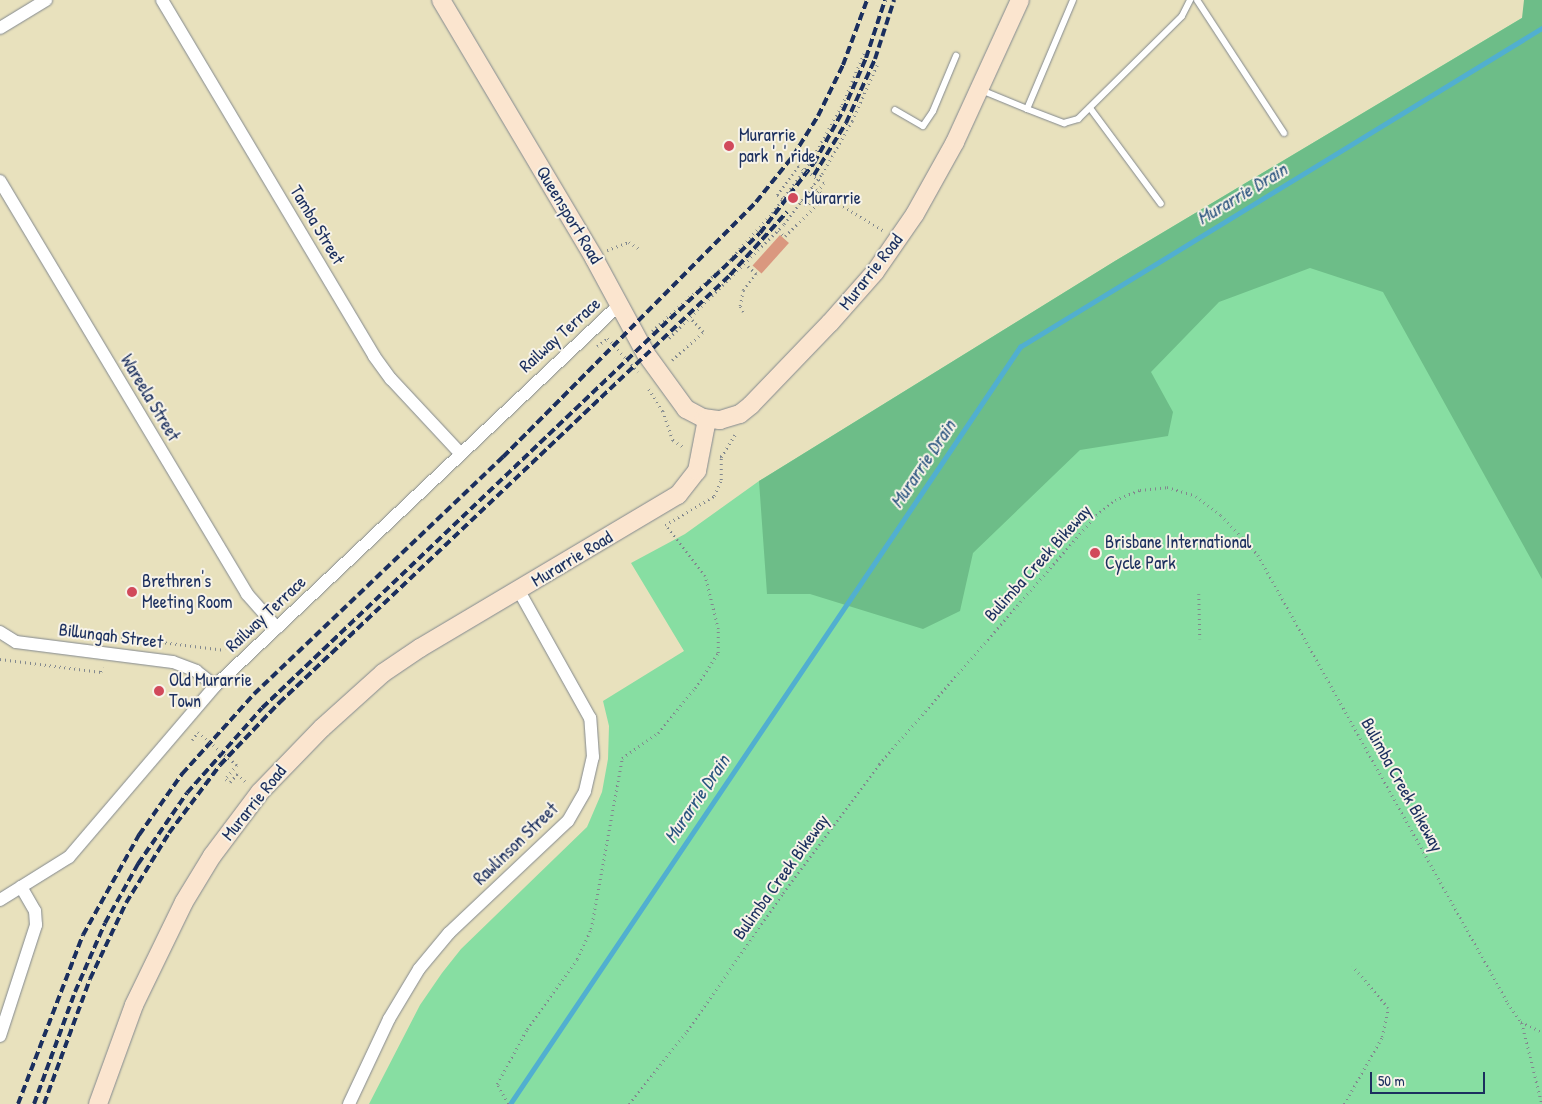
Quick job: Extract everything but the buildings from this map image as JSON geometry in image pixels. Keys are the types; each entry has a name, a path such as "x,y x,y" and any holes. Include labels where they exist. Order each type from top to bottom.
{"street":[{"path":"0,28 46,0"},
{"name":"Tamba Street","path":"162,0 374,356 391,379 460,453"},
{"name":"Queensport Road","path":"441,0 594,258 618,306 678,400 691,412 707,419"},
{"name":"Murarrie Road","path":"740,414 830,324 875,272 915,214 980,90 1020,0"},
{"name":"Wareela Street","path":"0,181 247,594 277,628"},
{"name":"Railway Terrace","path":"0,900 21,888 76,850 215,686 618,306"},
{"path":"707,419 728,419 740,414"},
{"name":"Murarrie Road","path":"98,1104 134,1005 169,931 212,856 250,806 291,758 383,673 420,648 519,591 683,490 697,471 707,419"},
{"name":"Rawlinson Street","path":"349,1104 392,1013 424,964 449,934 568,820 585,791 594,757 590,718 519,591"},
{"name":"Billungah Street","path":"0,632 16,642 172,662 196,671 215,686"},
{"path":"0,1036 36,925 35,911 21,888"}],"lane":[{"path":"1027,108 1073,0"},
{"path":"980,90 1064,123 1078,119 1182,16 1190,0"},
{"path":"1197,0 1284,132"},
{"path":"895,110 923,126 933,111 956,56"},
{"path":"1090,108 1161,204"}],"path":[{"path":"651,332 726,264 782,199 809,164 842,105 864,53"},
{"path":"669,338 746,264 778,230 801,201 852,121 878,63"},
{"path":"782,199 777,195 798,166 824,183 808,206 801,201"},
{"path":"812,186 881,229"},
{"path":"778,230 785,236 826,196"},
{"path":"608,250 629,242 641,250"},
{"path":"743,312 740,306 743,290 756,274 746,264"},
{"path":"672,360 703,332 690,318"},
{"path":"595,348 608,338 642,377"},
{"path":"647,386 663,411 673,440 688,449"},
{"path":"508,1104 497,1084 527,1029 577,959 591,929 622,758 658,733 695,688 718,654 718,629 705,576 665,526 714,496 720,488 721,457 736,433 740,414"},
{"path":"716,456 721,457"},
{"name":"Bulimba Creek Bikeway","path":"629,1104 687,1031 783,893 879,764 1096,515 1115,500 1140,490 1166,487 1196,496 1222,515 1258,555 1508,1003 1521,1022"},
{"path":"1199,594 1200,639"},
{"path":"105,644 106,635 225,650"},
{"path":"0,659 101,672 102,663"},
{"path":"192,740 198,732 237,765 226,779 230,782 238,774 248,783 243,788"},
{"path":"1344,1104 1382,1037 1388,1008 1352,966"},
{"path":"1521,1022 1542,1032"},
{"path":"1521,1022 1542,1104"}],"green space":[{"path":"1524,0 1542,0 1542,579 1383,292 1310,268 1219,302 1151,372 1173,412 1168,436 1080,450 973,553 960,611 923,629 810,594 767,594 759,481 1115,261 1522,18"},
{"name":"Brisbane International Cycle Park","path":"1542,6 1542,1104 369,1104 420,1005 442,973 461,949 587,827 602,792 608,759 609,726 603,701 684,651 631,563 685,534 759,481 1115,261"}],"waterway":[{"name":"Murarrie Drain","path":"510,1104 1020,347 1542,28"}],"railway":[{"path":"18,1104 83,935 139,835 182,774 254,694 503,457 756,202 793,156 818,116 843,65 867,0"},
{"path":"34,1104 75,992 105,923 138,864 187,793 262,708 760,233 814,163 843,111 866,58 885,0"},
{"path":"814,175 846,123 875,59 894,0"},
{"path":"44,1104 90,979 126,903 169,833 220,765 279,703 730,275 787,212"}],"place":[{"name":"Murarrie park 'n' ride","path":"729,146"},
{"name":"Murarrie","path":"793,198"},
{"name":"Brisbane International Cycle Park","path":"1095,553"},
{"name":"Brethren's Meeting Room","path":"132,592"},
{"name":"Old Murarrie Town","path":"159,691"}]}
